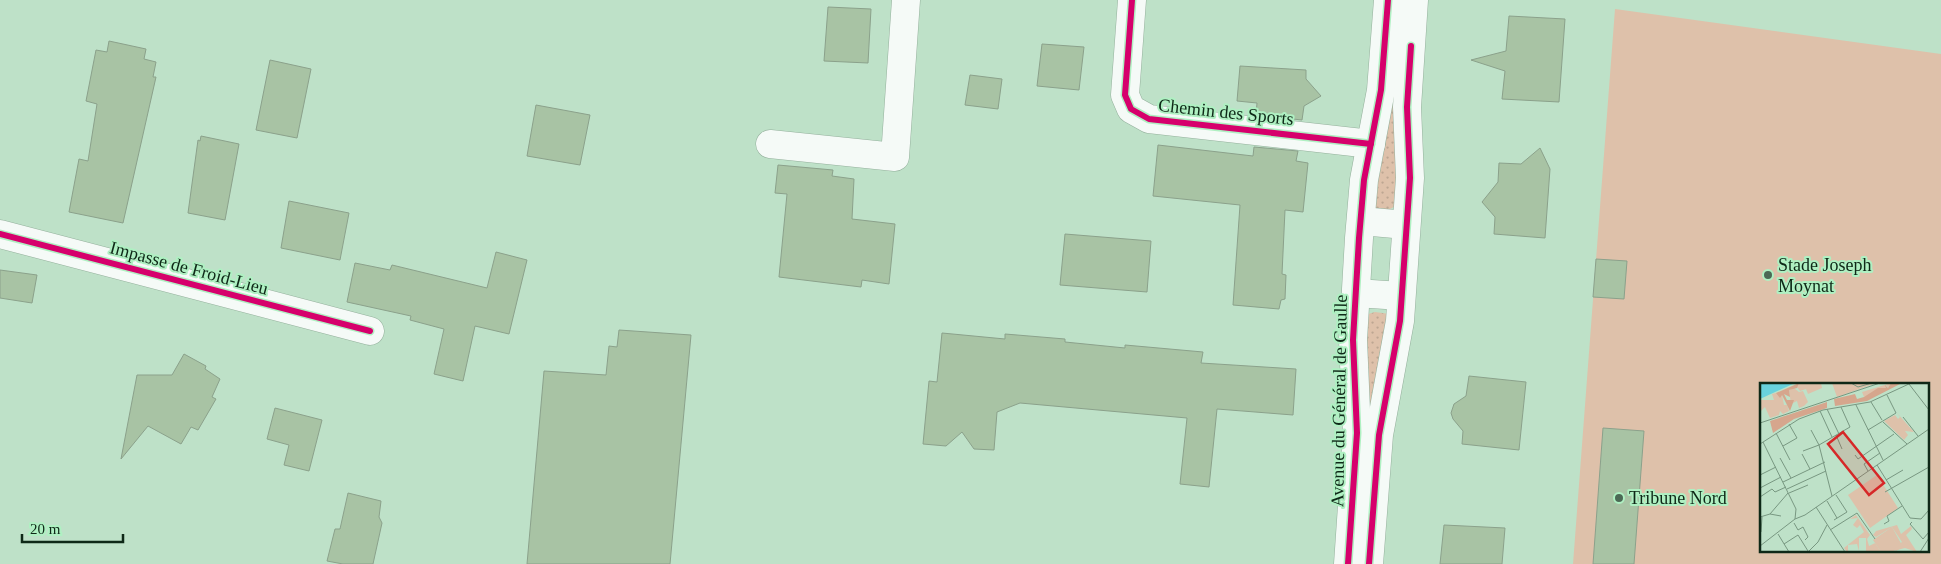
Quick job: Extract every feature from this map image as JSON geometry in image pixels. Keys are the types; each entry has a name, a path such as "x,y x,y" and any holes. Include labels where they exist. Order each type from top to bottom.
{"main road":[{"path":"770,144 895,157 906,0"},
{"name":"Chemin des Sports","path":"1132,0 1125,95 1131,109 1149,119 1371,144"},
{"name":"Avenue du Général de Gaulle","path":"1348,564 1357,433 1353,340 1361,221 1364,180 1381,90 1388,0"},
{"name":"Avenue du Général de Gaulle","path":"1369,564 1376,459 1383,410 1398,337 1410,178 1406,107 1414,0"},
{"path":"1361,221 1406,225"},
{"name":"Impasse de Froid-Lieu","path":"0,234 370,331"},
{"path":"1356,293 1401,296"}],"shaded area":[{"path":"1397,0 1400,204 1386,211 1376,208 1372,192"},
{"name":"Stade Joseph Moynat","path":"1615,9 1941,54 1941,564 1573,564"},
{"path":"1375,312 1390,314 1374,411 1366,410 1365,315"}],"building":[{"path":"828,7 871,9 868,63 824,61"},
{"path":"1509,16 1565,19 1559,102 1502,99 1505,71 1471,60 1506,51"},
{"path":"109,41 146,49 144,59 156,62 153,77 156,77 123,223 69,212 79,159 88,161 97,104 86,101 96,50 107,52"},
{"path":"1042,44 1084,47 1079,90 1037,86"},
{"path":"270,60 311,69 297,138 256,130"},
{"path":"1240,66 1306,70 1306,79 1321,96 1304,106 1302,120 1256,115 1257,103 1237,101"},
{"path":"970,75 1002,79 998,109 965,105"},
{"path":"536,105 590,115 580,165 527,156"},
{"path":"201,136 239,144 225,220 188,213 198,140 200,141"},
{"path":"1158,145 1253,156 1254,147 1298,151 1296,161 1308,163 1303,212 1285,210 1282,274 1286,275 1285,299 1281,300 1279,309 1233,305 1240,205 1153,196"},
{"path":"1540,148 1550,169 1545,238 1494,234 1495,217 1482,202 1498,182 1499,163 1521,164"},
{"path":"778,165 833,170 832,176 854,179 852,219 895,224 889,284 862,280 861,287 779,277 787,194 775,193"},
{"path":"289,201 349,213 340,260 281,248"},
{"path":"1065,234 1151,241 1147,292 1060,285"},
{"path":"496,252 527,260 509,334 475,326 463,381 434,374 444,329 410,320 411,316 347,302 355,263 390,270 392,265 487,288"},
{"path":"1596,259 1627,261 1624,299 1593,297"},
{"path":"0,270 37,275 32,303 0,298"},
{"path":"619,330 691,335 670,564 527,564 544,371 606,375 609,346 617,347"},
{"path":"942,333 1005,339 1005,334 1065,339 1065,342 1125,348 1125,345 1203,352 1201,363 1296,369 1293,415 1217,409 1209,487 1180,484 1187,418 1020,403 997,412 994,450 974,449 962,432 946,446 923,444 929,381 937,382"},
{"path":"184,354 206,366 205,369 220,379 212,397 216,399 198,430 191,427 181,444 148,426 121,459 137,375 172,375"},
{"path":"1469,376 1526,382 1519,450 1462,444 1463,431 1453,419 1451,413 1454,404 1466,396"},
{"path":"275,408 322,420 309,471 284,465 289,445 267,439"},
{"name":"Tribune Nord","path":"1603,428 1644,431 1634,564 1593,564"},
{"path":"348,493 381,501 379,517 382,523 373,564 343,564 327,561 335,529 340,529"},
{"path":"1444,525 1505,528 1502,564 1440,564"}],"cycle path":[{"path":"1132,0 1125,95 1131,109 1149,119 1371,144"},
{"path":"1348,564 1357,433 1353,340 1359,238 1364,180 1381,90 1388,0"},
{"path":"1369,564 1379,435 1400,321 1410,178 1407,107 1411,46"},
{"path":"0,234 370,331"}],"place":[{"name":"Stade Joseph Moynat","path":"1768,275"},
{"name":"Tribune Nord","path":"1619,498"}]}
